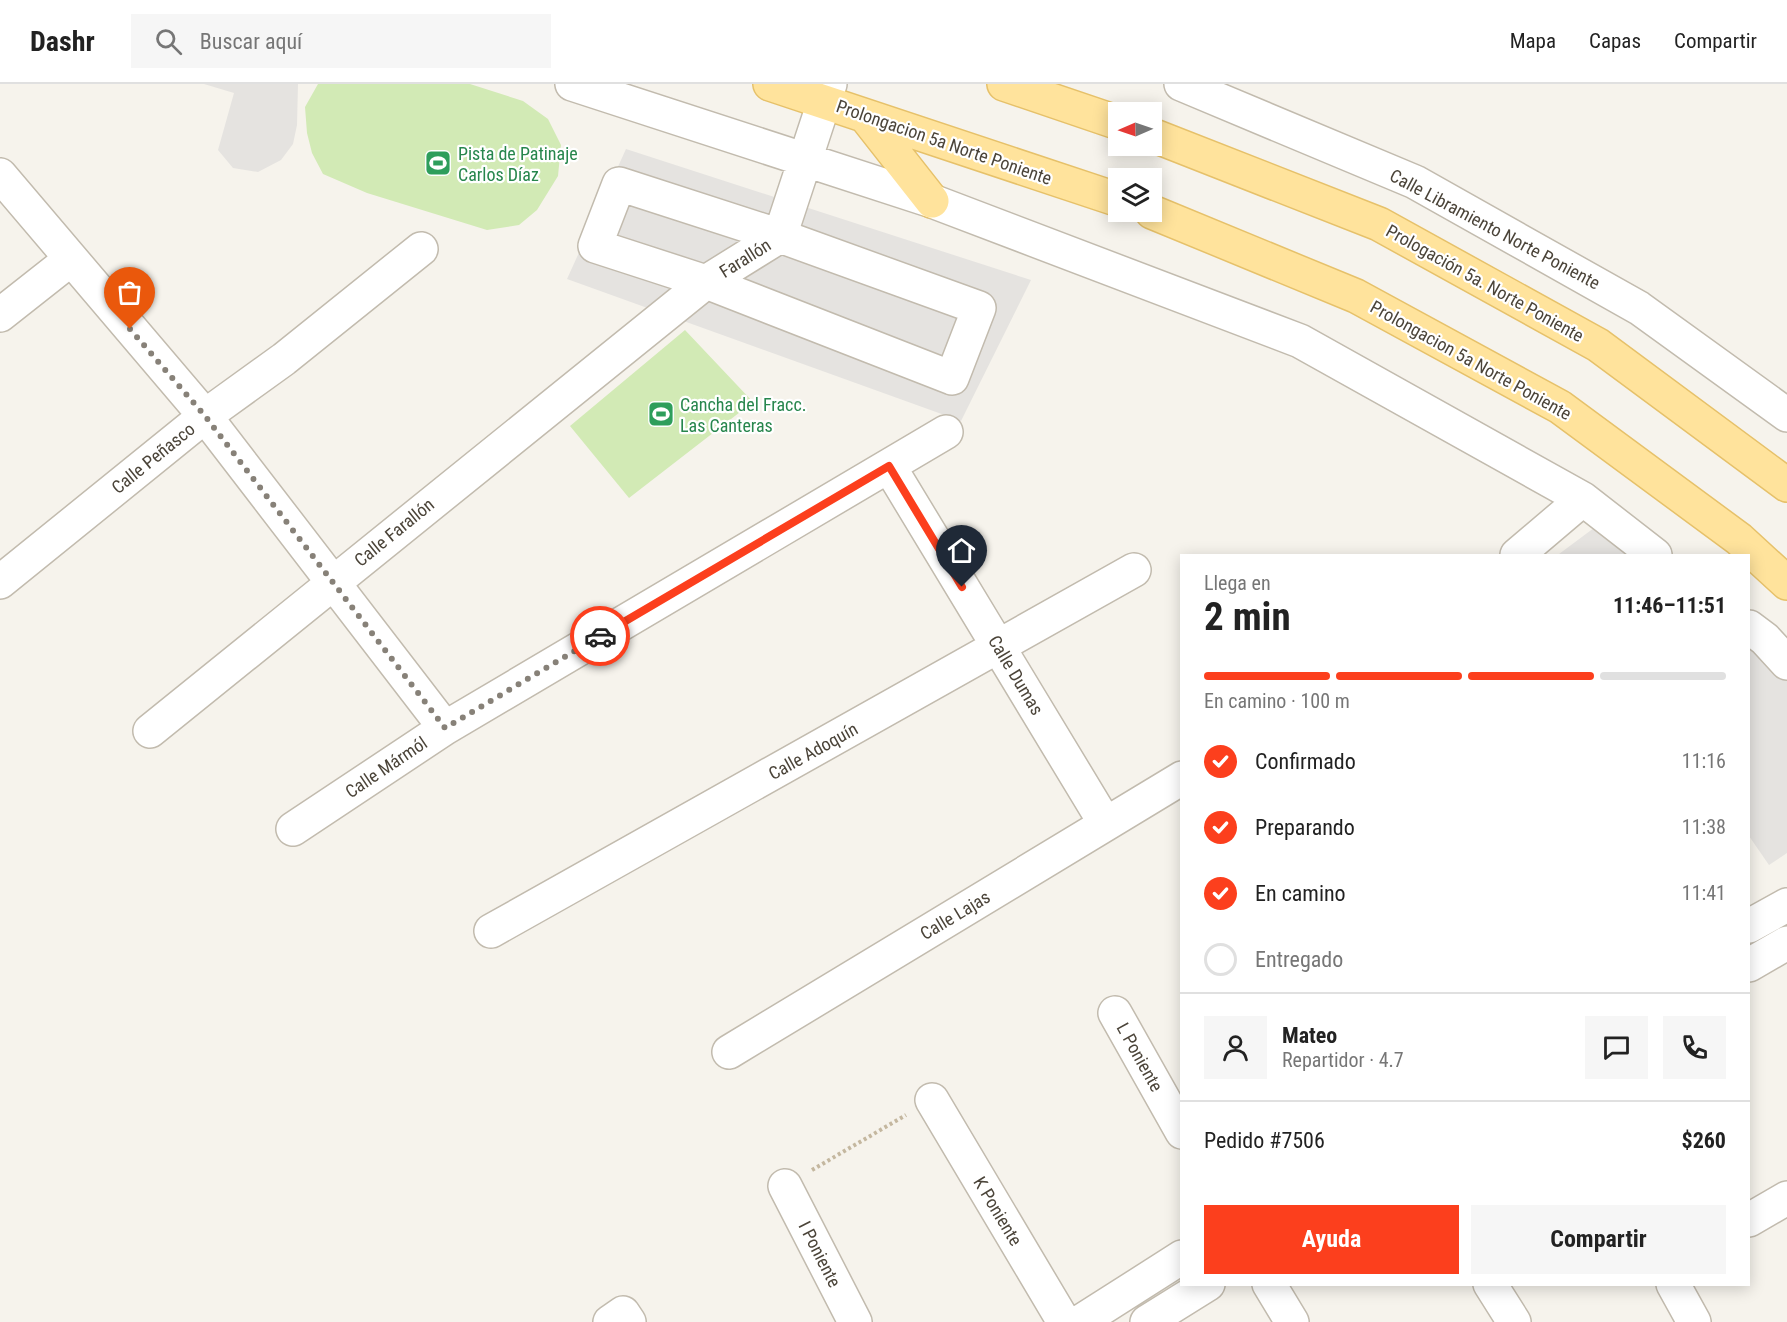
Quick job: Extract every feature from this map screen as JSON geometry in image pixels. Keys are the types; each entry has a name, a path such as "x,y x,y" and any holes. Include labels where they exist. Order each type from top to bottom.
{"main road":[{"name":"Prolongacion 5a Norte Poniente","path":"770,84 827,93 866,117 1108,196"},
{"path":"1004,84 1108,119"},
{"path":"866,117 932,201"},
{"name":"Prologación 5a. Norte Poniente","path":"1162,139 1379,225 1598,345 1787,485"},
{"name":"Prolongacion 5a Norte Poniente","path":"1162,216 1356,296 1560,407 1739,540 1787,583"}],"street":[{"path":"572,84 932,201 1300,341 1583,499 1654,554"},
{"name":"Calle Libramiento Norte Poniente","path":"1181,84 1415,182 1639,308 1787,416"},
{"name":"Farallón","path":"640,335 706,282 780,236 827,93"},
{"path":"0,175 205,416 445,728"},
{"path":"618,184 780,236 979,308 952,378 706,282 595,246 618,184"},
{"name":"Calle Peñasco","path":"0,582 205,416 284,359 421,249"},
{"path":"0,315 70,259"},
{"name":"Calle Farallón","path":"150,731 640,335"},
{"name":"Calle Mármól","path":"293,829 445,728 946,432"},
{"name":"Calle Dumas","path":"889,466 1105,823"},
{"path":"1518,554 1583,499"},
{"name":"Calle Adoquín","path":"491,931 1134,570"},
{"path":"1750,628 1765,639 1787,663"},
{"name":"Calle Lajas","path":"729,1052 1180,779"},
{"path":"1750,925 1787,905"},
{"path":"1750,964 1787,943"},
{"name":"L Poniente","path":"1115,1013 1180,1128"},
{"name":"K Poniente","path":"932,1100 1064,1322"},
{"name":"I Poniente","path":"785,1186 855,1322"},
{"path":"1750,1219 1787,1198"},
{"path":"1080,1322 1180,1258"},
{"path":"1147,1322 1205,1286"},
{"path":"1270,1286 1292,1322"},
{"path":"1491,1286 1514,1322"},
{"path":"1674,1286 1694,1322"}],"path":[{"path":"785,1186 932,1100"}],"green space":[{"name":"Pista de Patinaje Carlos Díaz","path":"318,84 470,84 523,101 548,119 561,145 558,176 537,210 519,225 487,230 367,193 323,174 312,153 307,133 305,107"},
{"name":"Cancha del Fracc. Las Canteras","path":"685,330 753,402 629,498 570,426"}],"shaded area":[{"path":"204,84 298,84 297,125 293,144 281,160 258,172 233,168 218,150 234,93"},
{"path":"626,149 1031,280 961,421 567,279"},
{"path":"1598,525 1638,554 1559,554"},
{"path":"1750,636 1787,677 1787,853 1769,865 1750,837"}],"way so far":[{"path":"130,329 205,416 445,728 600,636"}],"place":[{"name":"Pista de Patinaje Carlos Díaz","path":"438,163"},
{"name":"Cancha del Fracc. Las Canteras","path":"661,414"}],"route":[{"path":"600,636 889,466 962,587"}]}
